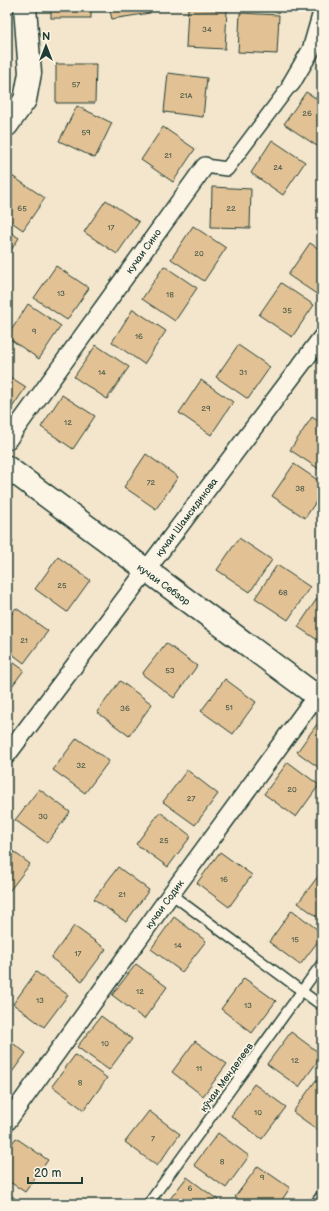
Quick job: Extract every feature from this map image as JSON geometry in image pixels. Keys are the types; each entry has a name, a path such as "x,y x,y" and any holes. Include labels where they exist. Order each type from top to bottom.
{"main road":[{"path":"7,125 25,100 30,73 25,7"},
{"name":"кучаи Себзор","path":"7,467 146,570 320,695"}],"street":[{"path":"291,84 311,50 322,12"},
{"name":"кучаи Сино","path":"7,441 205,166 227,169 291,84"},
{"name":"кучаи Шамсидинова","path":"7,755 322,337"},
{"name":"кучаи Содик","path":"7,1122 171,894 320,695"}],"lane":[{"path":"171,894 322,1006"},
{"name":"кӯчаи Менделеев","path":"148,1204 322,963"},
{"path":"315,1204 322,1194"}],"building":[{"path":"51,7 91,7 91,18 51,18"},
{"path":"109,7 149,7 150,13 112,19"},
{"path":"246,7 285,7 285,9"},
{"path":"188,8 227,10 225,49 186,47"},
{"path":"240,13 279,15 277,54 238,52"},
{"path":"56,64 96,64 95,103 56,103"},
{"path":"168,73 207,78 203,117 164,112"},
{"path":"306,92 322,102 322,139 317,146 284,124"},
{"path":"77,106 112,123 95,158 59,141"},
{"path":"163,127 195,149 173,182 141,160"},
{"path":"272,140 305,162 283,195 251,173"},
{"path":"12,176 45,198 23,230 7,219 7,183"},
{"path":"212,187 251,189 250,228 211,227"},
{"path":"106,200 139,222 117,254 84,232"},
{"path":"193,226 226,248 204,281 171,259"},
{"path":"7,230 19,238 7,256"},
{"path":"310,243 322,251 321,297 288,275"},
{"path":"56,266 89,288 67,320 34,298"},
{"path":"164,266 197,288 175,321 142,299"},
{"path":"281,283 314,305 292,337 259,315"},
{"path":"28,304 61,326 39,359 7,337"},
{"path":"133,309 166,331 144,364 112,342"},
{"path":"96,345 129,367 107,399 74,377"},
{"path":"238,345 270,367 248,399 216,377"},
{"path":"7,375 26,387 7,415"},
{"path":"201,380 233,402 211,435 179,413"},
{"path":"62,395 95,416 73,449 41,427"},
{"path":"312,417 322,424 322,471 290,450"},
{"path":"146,454 178,477 156,509 124,487"},
{"path":"294,464 322,483 322,493 305,518 272,496"},
{"path":"7,538 13,542 7,550"},
{"path":"239,538 272,560 250,592 217,570"},
{"path":"58,557 90,580 67,612 35,589"},
{"path":"277,565 310,587 288,620 255,598"},
{"path":"320,594 322,596 322,643 298,627"},
{"path":"16,608 48,631 24,663 7,650 7,620"},
{"path":"166,643 197,666 174,698 142,674"},
{"path":"7,658 24,670 7,693"},
{"path":"225,679 256,702 233,734 201,711"},
{"path":"120,681 152,704 129,736 97,712"},
{"path":"320,720 322,721 322,770 297,752"},
{"path":"77,738 109,761 85,793 53,770"},
{"path":"288,762 319,785 296,817 264,794"},
{"path":"187,770 218,794 195,825 163,802"},
{"path":"39,789 70,812 47,843 15,820"},
{"path":"160,812 191,836 168,867 136,844"},
{"path":"7,847 30,864 7,894"},
{"path":"220,852 252,875 229,907 197,883"},
{"path":"118,867 149,890 126,922 94,899"},
{"path":"322,871 322,920 298,903"},
{"path":"292,910 322,933 322,936 300,965 269,942"},
{"path":"174,917 206,941 182,972 151,949"},
{"path":"74,926 106,949 82,981 51,958"},
{"path":"136,964 167,987 144,1019 112,995"},
{"path":"36,972 68,995 44,1027 13,1004"},
{"path":"244,978 276,1001 252,1033 221,1009"},
{"path":"101,1016 132,1039 109,1070 77,1047"},
{"path":"291,1032 322,1055 299,1087 267,1064"},
{"path":"7,1039 26,1053 7,1079"},
{"path":"195,1041 227,1064 203,1096 172,1072"},
{"path":"75,1055 107,1078 84,1110 52,1086"},
{"path":"316,1080 322,1084 322,1133 293,1112"},
{"path":"254,1084 286,1107 262,1139 231,1116"},
{"path":"149,1111 180,1134 157,1166 125,1142"},
{"path":"218,1133 249,1156 226,1188 194,1165"},
{"path":"16,1138 48,1160 25,1192 7,1180 7,1150"},
{"path":"258,1166 290,1188 279,1204 244,1204 235,1197"},
{"path":"187,1177 218,1200 215,1204 166,1204"},
{"path":"7,1192 17,1200 14,1204 7,1204"}]}
